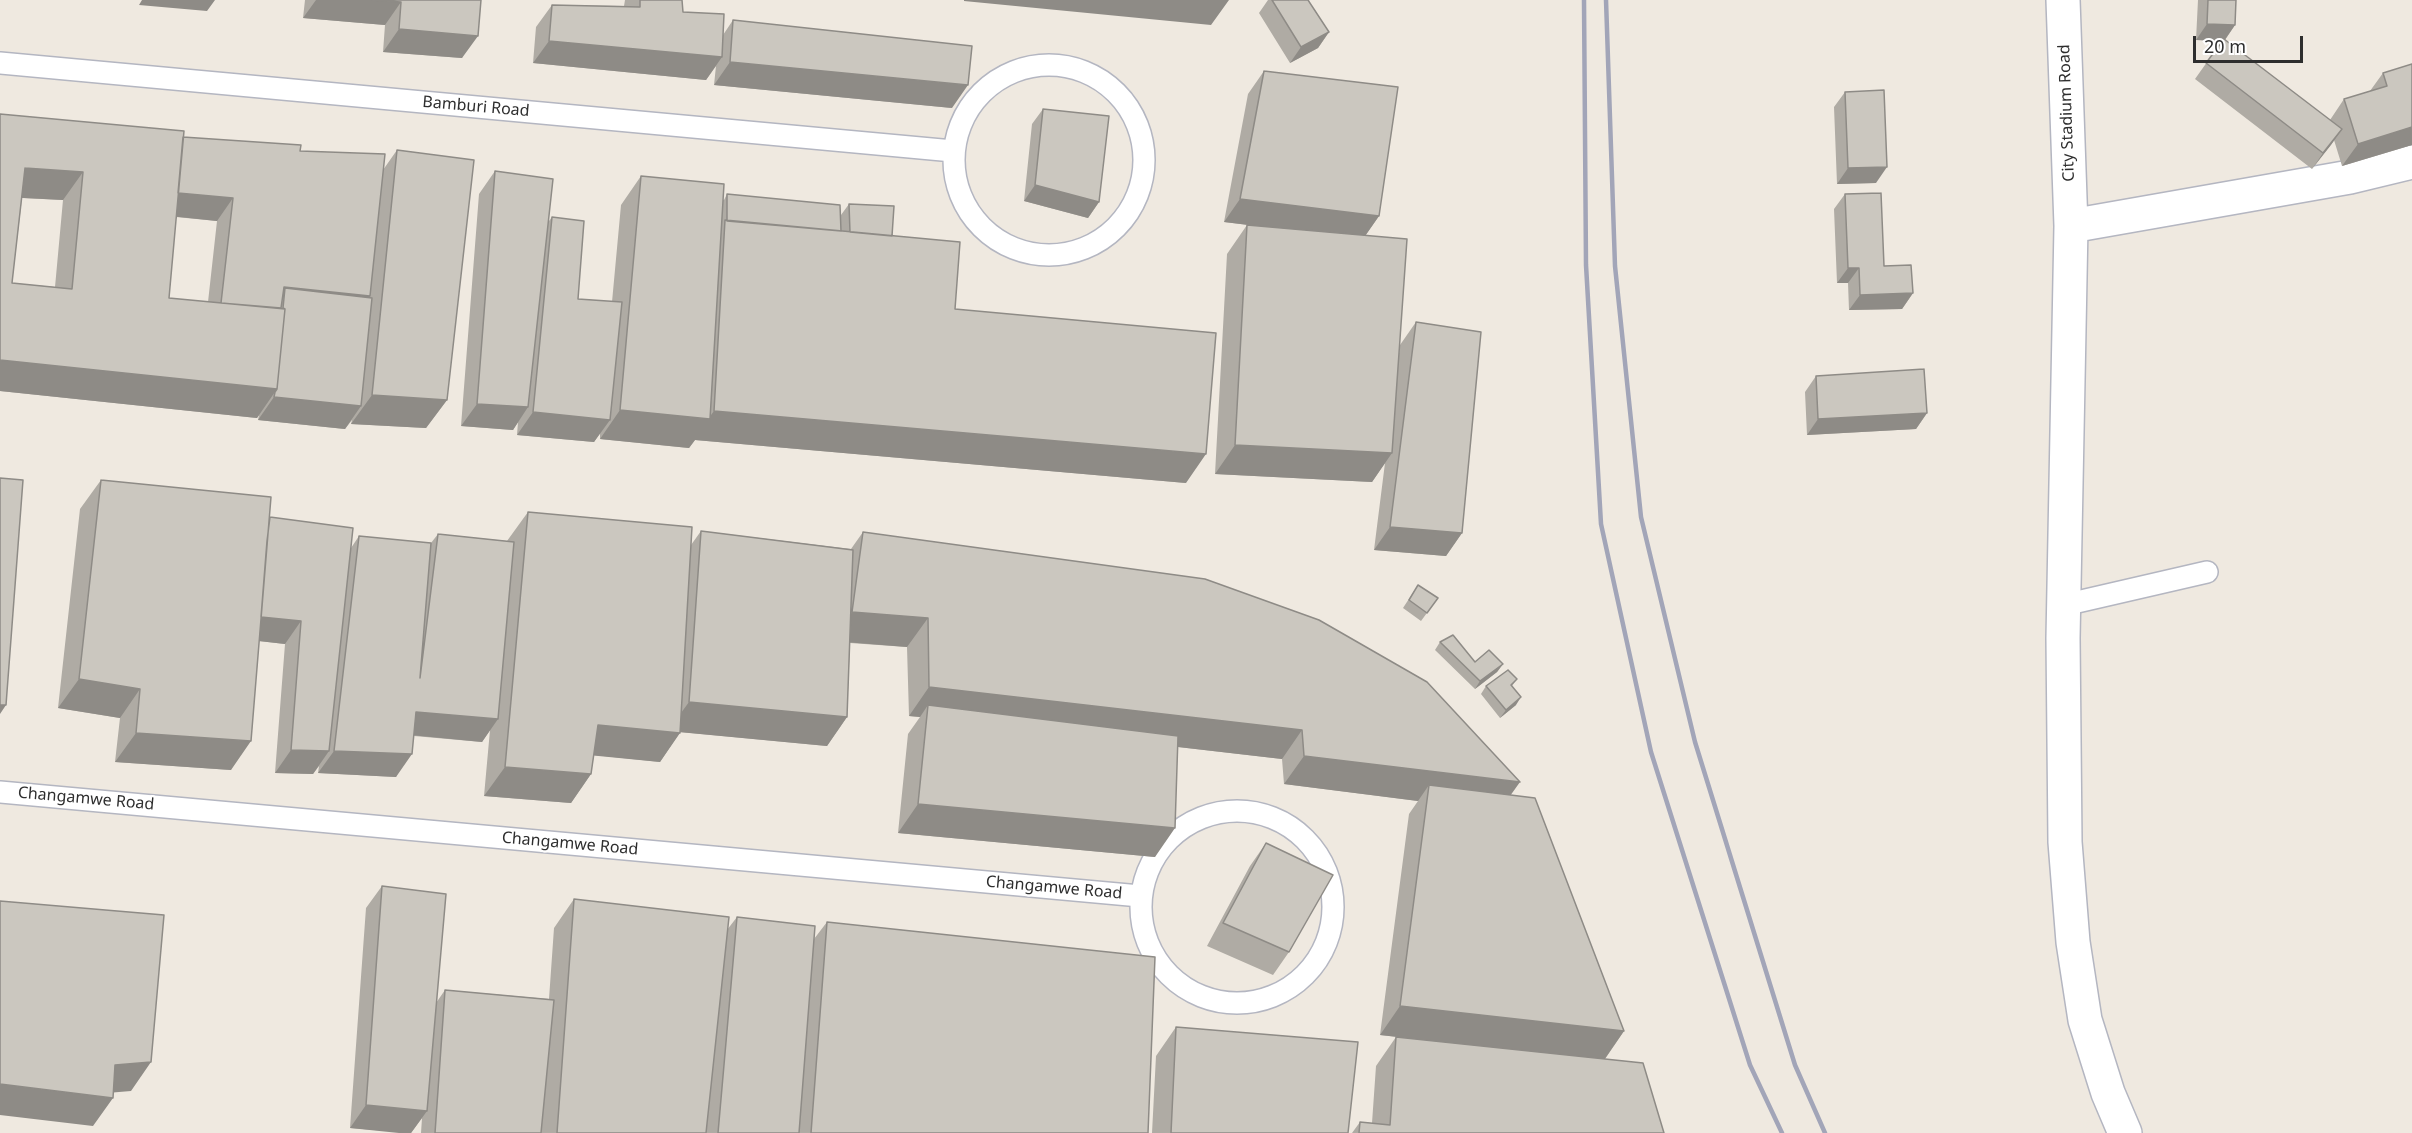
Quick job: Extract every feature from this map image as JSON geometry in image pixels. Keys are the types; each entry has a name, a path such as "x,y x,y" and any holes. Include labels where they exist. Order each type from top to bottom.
{"street":[{"name":"City Stadium Road","path":"2063,0 2071,226 2064,605 2065,810 2073,942 2080,991 2093,1049 2125,1133"},
{"path":"2071,226 2350,177 2412,162"}],"lane":[{"name":"Bamburi Road","path":"0,63 953,151"},
{"path":"1032,65 1064,65 1094,75 1119,94 1137,120 1145,150 1143,182 1131,211 1110,234 1082,251 1050,256 1019,251 990,236 968,212 956,183 953,151 961,121 978,94 1003,75 1032,65"},
{"path":"2064,605 2207,572"},
{"name":"Changamwe Road","path":"0,792 1140,896"},
{"path":"1251,811 1280,821 1306,840 1324,865 1333,895 1332,926 1320,956 1299,981 1271,998 1239,1003 1228,1002 1206,998 1177,983 1155,959 1142,929 1140,896 1148,866 1166,840 1190,821 1220,812 1251,811"}],"building":[{"path":"372,0 481,0 478,36 399,29 401,2"},
{"path":"640,0 682,0 683,12 724,14 722,57 549,41 552,5 640,7"},
{"path":"1272,0 1308,0 1329,32 1301,47"},
{"path":"2208,0 2236,0 2235,25 2207,24"},
{"path":"733,20 972,46 968,85 730,62"},
{"path":"2224,39 2342,129 2323,153 2206,63"},
{"path":"2412,64 2412,127 2358,144 2344,99 2387,86 2383,73"},
{"path":"1264,71 1398,87 1379,216 1240,199"},
{"path":"1884,90 1887,167 1848,168 1845,92"},
{"path":"1043,109 1109,116 1099,202 1035,185"},
{"path":"0,114 184,131 169,298 285,309 277,389 0,360","holes":["25,168 83,172 72,289 12,283"]},
{"path":"183,137 301,145 300,151 385,154 370,296 284,287 281,308 221,303 233,198 178,193"},
{"path":"397,150 474,160 447,400 372,395"},
{"path":"495,171 553,179 528,407 477,404"},
{"path":"641,176 724,184 710,419 620,410"},
{"path":"1881,193 1884,266 1911,265 1913,293 1860,295 1859,268 1848,268 1845,194"},
{"path":"727,194 840,205 841,231 727,221"},
{"path":"849,204 894,206 892,236 850,232"},
{"path":"552,217 584,221 578,299 622,302 610,420 533,412"},
{"path":"725,220 960,242 955,309 1216,333 1206,454 714,411"},
{"path":"1247,225 1407,239 1392,453 1235,445"},
{"path":"285,288 372,298 361,406 274,397 277,389"},
{"path":"1416,322 1481,332 1462,533 1390,527"},
{"path":"1924,369 1927,413 1818,419 1816,376"},
{"path":"0,478 23,480 6,705 0,705"},
{"path":"101,480 271,497 251,741 136,733 140,689 79,679"},
{"path":"528,512 692,527 680,733 598,725 591,774 505,767"},
{"path":"270,517 353,528 329,751 291,750 301,621 261,617"},
{"path":"701,531 853,550 847,717 689,702"},
{"path":"863,532 1205,579 1319,620 1427,682 1520,782 1304,756 1302,730 929,687 928,618 852,612"},
{"path":"438,534 514,542 498,719 416,712 412,754 334,751 359,536 431,543 420,678"},
{"path":"1418,585 1438,598 1427,613 1409,600"},
{"path":"1453,635 1475,662 1489,650 1503,664 1480,681 1440,642"},
{"path":"1508,670 1517,679 1511,685 1521,697 1506,710 1486,686"},
{"path":"928,705 1178,736 1175,828 918,804"},
{"path":"1429,785 1535,798 1624,1031 1400,1006"},
{"path":"1266,843 1333,875 1289,952 1223,923"},
{"path":"382,886 446,894 427,1111 366,1105"},
{"path":"574,899 729,917 706,1133 557,1133"},
{"path":"0,901 164,915 151,1062 115,1065 113,1098 0,1084"},
{"path":"737,917 815,926 799,1133 718,1133"},
{"path":"827,922 1155,957 1148,1133 811,1133"},
{"path":"445,990 554,1000 541,1133 435,1133"},
{"path":"1176,1027 1358,1042 1348,1133 1171,1133"},
{"path":"1396,1037 1643,1063 1664,1133 1359,1133 1360,1122 1390,1125"}],"railway":[{"path":"1584,0 1586,265 1601,524 1651,752 1750,1065 1782,1133"},
{"path":"1606,0 1615,266 1641,517 1695,742 1795,1065 1825,1133"}]}
